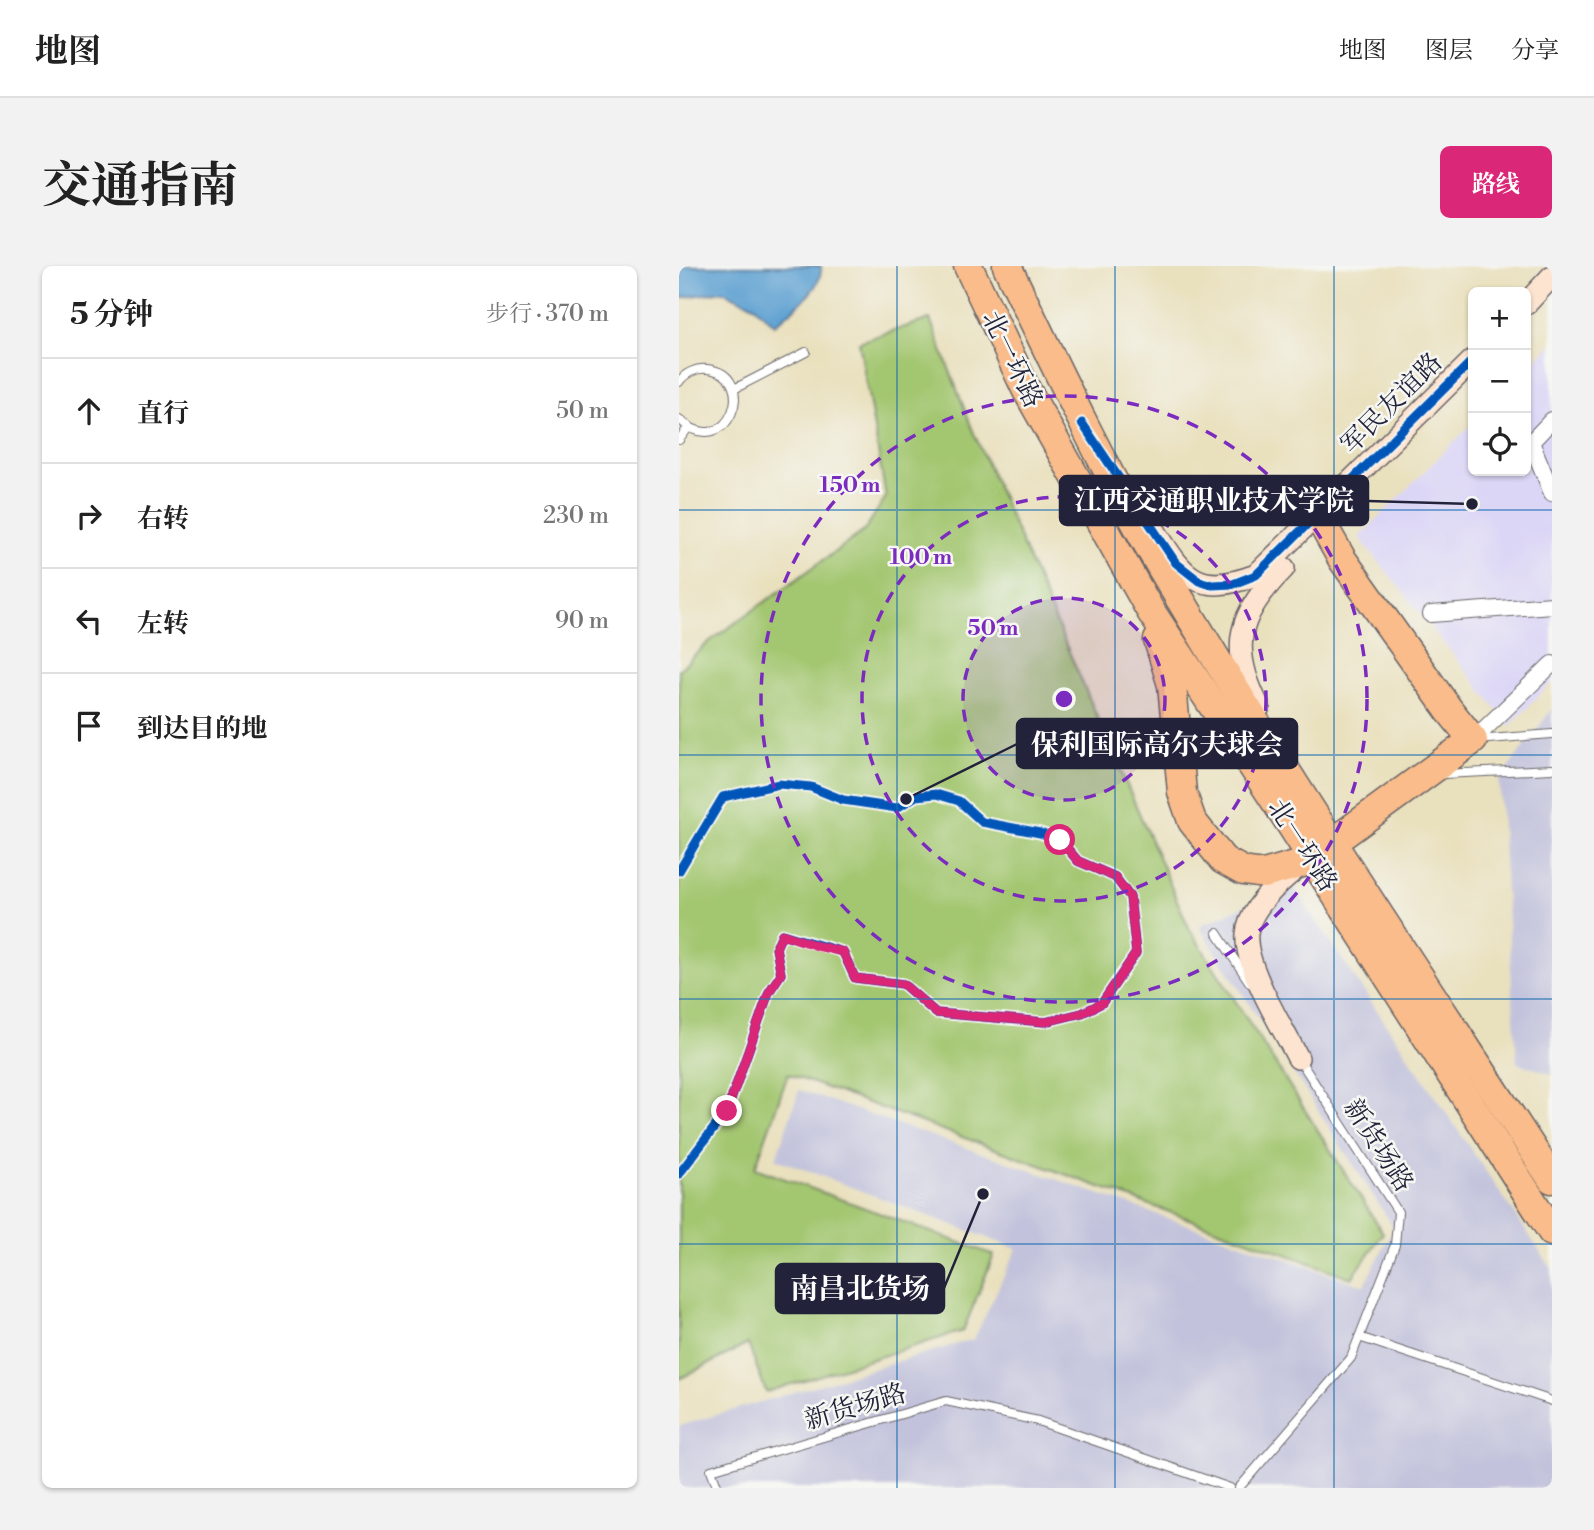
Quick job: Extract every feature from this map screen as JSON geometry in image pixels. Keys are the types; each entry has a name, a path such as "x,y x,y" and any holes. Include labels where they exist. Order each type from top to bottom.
{"highway":[{"name":"北一环路","path":"968,266 1026,389 1150,610 1552,1233"},
{"name":"北一环路","path":"1007,266 1082,423 1147,542 1201,633 1552,1179"},
{"path":"1321,521 1342,559 1473,740 1344,834"},
{"path":"1150,610 1172,685 1182,792 1192,821 1223,860 1244,871 1263,874 1302,863"}],"street":[{"path":"1531,299 1552,276"},
{"path":"1531,317 1552,295"},
{"name":"军民友谊路","path":"1321,521 1468,365"},
{"name":"军民友谊路","path":"1321,521 1468,383"},
{"path":"1552,420 1531,442 1552,493"},
{"path":"1082,423 1176,563 1199,581 1212,586 1233,584 1256,575 1321,521"},
{"path":"1313,810 1248,685 1241,654 1241,634 1248,614 1263,589 1321,521"},
{"path":"1431,614 1552,605"},
{"path":"1473,740 1552,664"},
{"path":"1298,1058 1252,967 1247,934 1250,922 1276,884 1302,863"}],"lane":[{"path":"734,389 806,352"},
{"path":"679,382 687,374 697,370 708,369 719,373 728,379 734,389 735,409 725,424 709,432 688,428 679,419"},
{"path":"679,440 688,428"},
{"path":"1473,740 1552,734"},
{"path":"1426,774 1552,769"},
{"name":"新货场路","path":"1217,933 1398,1213 1395,1245 1351,1358 1239,1488"},
{"path":"1359,1337 1552,1401"},
{"name":"新货场路","path":"717,1488 711,1470 946,1402 1038,1421 1230,1488"}],"shaded area":[{"path":"1552,344 1552,682 1510,726 1359,537 1468,428 1468,476 1531,476 1531,365"},
{"path":"1552,709 1552,1074 1517,1063 1499,780"},
{"path":"1292,885 1552,1269 1552,1488 679,1488 679,1426 974,1339 1017,1249 776,1159 799,1090 1364,1286 1394,1228 1199,926"}],"green space":[{"path":"930,319 973,431 1189,928 1383,1233 1352,1278 788,1074 755,1168 994,1255 963,1331 766,1392 748,1344 679,1379 679,670 710,641 864,531 886,497 859,342"}],"water":[{"path":"679,266 821,266 821,275 812,291 775,325 753,305 723,291 679,298"}],"cycle path":[{"path":"1082,423 1176,563 1199,581 1212,585 1233,584 1256,575 1468,365"},
{"path":"679,871 723,797 779,784 811,787 843,800 897,808 916,796 936,794 959,801 982,822 1040,833 1060,840 1078,861 1115,877 1130,897 1136,953 1102,1003 1082,1013 1045,1022 936,1013 903,984 855,978 843,952 782,934 776,948 781,974 769,992 727,1111 679,1174"}],"place":[{"name":"江西交通职业技术学院","path":"1472,504"},
{"name":"保利国际高尔夫球会","path":"906,799"},
{"name":"南昌北货场","path":"983,1194"}],"route":[{"path":"727,1111 769,992 781,974 776,948 782,934 843,952 855,978 903,984 936,1013 1045,1022 1082,1013 1102,1003 1136,953 1130,897 1115,877 1078,861 1060,840"}]}
